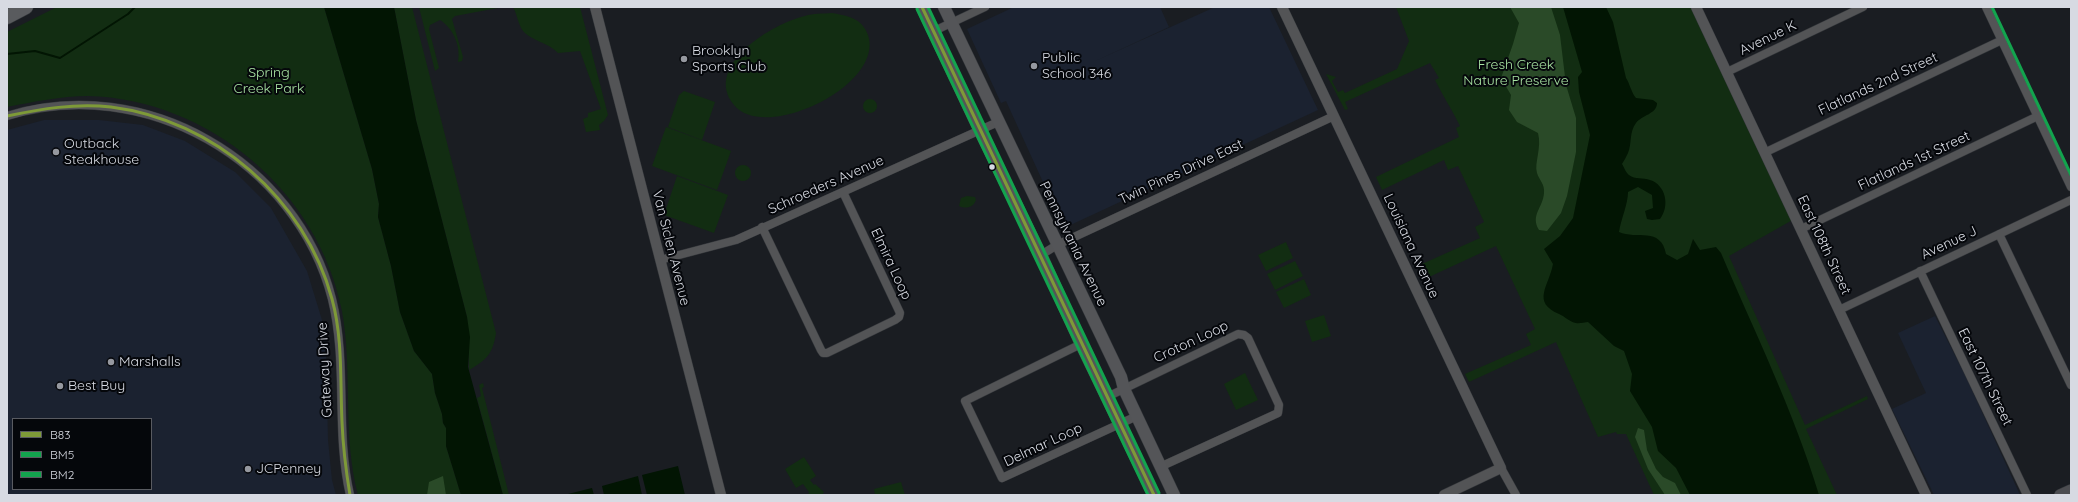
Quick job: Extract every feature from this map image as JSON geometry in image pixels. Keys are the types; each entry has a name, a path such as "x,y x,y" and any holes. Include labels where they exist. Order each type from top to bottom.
{"highway":[{"path":"7,17 26,7"}],"main road":[{"path":"922,7 1154,495"},
{"name":"Pennsylvania Avenue","path":"944,7 1120,377 1124,389 1162,466 1174,495"},
{"path":"2060,495 2071,490"}],"street":[{"name":"Van Siclen Avenue","path":"595,7 721,495"},
{"path":"934,31 985,7"},
{"name":"Louisiana Avenue","path":"1282,7 1501,468 1516,495"},
{"name":"East 108th Street","path":"1696,7 1766,152 1926,495"},
{"name":"Avenue K","path":"1727,72 1863,7"},
{"path":"1986,7 2071,187"},
{"name":"Flatlands 2nd Street","path":"1766,152 2002,40"},
{"name":"Gateway Drive","path":"7,116 38,109 74,106 110,107 148,114 181,126 213,142 241,161 270,188 287,207 307,238 326,277 332,299 339,338 343,451 350,495"},
{"name":"Twin Pines Drive East","path":"1040,255 1057,245 1334,116"},
{"name":"Flatlands 1st Street","path":"1801,228 2038,116"},
{"name":"Schroeders Avenue","path":"660,260 736,240 998,122"},
{"name":"Elmira Loop","path":"762,228 821,350 823,353 827,353 896,320 900,313 843,192"},
{"name":"Avenue J","path":"1839,310 2071,200"},
{"path":"1999,234 2071,385"},
{"name":"East 107th Street","path":"1920,271 2027,495"},
{"name":"Croton Loop","path":"1107,397 1238,334 1248,338 1279,405 1278,413 1162,466"},
{"name":"Delmar Loop","path":"1081,344 965,401 1002,478 1137,416"},
{"path":"1444,495 1501,468"}],"shaded area":[{"path":"324,7 394,7 416,120 467,317 470,337 468,367 503,495 461,495 446,446 446,428 443,423 442,414 435,393 432,374 414,351 400,312 391,266 378,217 379,204 372,169"},
{"path":"1014,7 1160,7 1169,27 1093,62 1215,7 1269,7 1318,110 1064,228 1006,101 1001,103 967,29"},
{"path":"1563,7 1606,7 1613,22 1626,78 1633,93 1636,98 1653,100 1657,103 1655,110 1636,123 1631,134 1628,153 1622,164 1631,177 1650,180 1660,186 1665,196 1665,208 1660,219 1647,219 1645,211 1653,208 1652,195 1638,187 1628,192 1619,232 1653,237 1659,240 1663,245 1666,254 1677,260 1688,254 1693,239 1700,250 1716,247 1721,253 1786,403 1819,495 1690,495 1676,468 1658,451 1652,427 1630,391 1632,374 1624,351 1614,346 1588,322 1574,322 1551,309 1546,304 1544,293 1553,264 1544,249 1560,236 1573,218 1590,135 1579,92 1578,77 1582,72"},
{"path":"44,120 99,120 143,125 185,141 235,172 271,208 307,271 322,320 326,355 328,440 332,480 336,495 7,495 7,130"},
{"path":"1935,316 1965,375 2020,495 1934,495 1892,409 1926,393 1898,333"},
{"path":"678,466 685,495 647,495 642,475"},
{"path":"638,476 642,495 604,495 602,486"},
{"path":"592,488 594,495 564,495"}],"green space":[{"name":"Spring Creek Park","path":"57,7 324,7 372,169 379,204 378,217 391,266 400,312 414,351 432,374 435,393 442,414 443,423 446,428 446,446 461,495 358,495 350,449 345,334 342,311 329,268 310,228 283,191 252,160 215,134 176,114 133,101 78,96 7,107 7,32"},
{"path":"394,7 412,7 496,333 491,351 485,359 469,370 467,317 416,120"},
{"path":"419,7 503,7 455,16 452,19 463,57 462,61 458,62 459,56 457,44 449,28 440,20 430,25 429,29 439,68 435,71"},
{"path":"513,7 580,7 608,115 599,125 600,130 586,132 583,119 588,117 588,113 601,109 580,51 558,53 550,47 530,37 521,28"},
{"name":"Fresh Creek Nature Preserve","path":"1396,7 1569,7 1588,73 1595,136 1597,323 1626,349 1696,495 1654,495 1626,434 1617,434 1616,432 1598,437 1556,342 1469,382 1465,374 1531,345 1526,334 1535,329 1496,246 1429,277 1422,264 1480,238 1475,227 1484,222 1458,166 1448,170 1444,160 1382,190 1376,177 1459,137 1456,128 1460,126 1435,80 1439,78 1430,63 1345,102 1348,109 1345,110 1326,74 1336,77 1332,81 1338,92 1343,90 1345,93 1397,69 1409,41"},
{"path":"1510,7 1551,7 1560,35 1566,85 1576,118 1576,152 1567,196 1561,213 1547,231 1539,230 1536,220 1544,193 1544,187 1536,169 1539,144 1538,133 1517,122 1509,110 1511,95 1501,78 1519,23"},
{"path":"1603,7 1695,7 1796,218 1729,256 1805,425 1867,396 1868,399 1806,429 1837,495 1810,495 1676,263 1618,237 1619,164 1625,101"},
{"path":"832,13 858,21 868,35 868,54 859,72 841,89 819,103 795,113 770,117 749,115 734,105 727,90 727,76 734,62 746,48 776,27 791,20 811,14"},
{"path":"684,91 715,102 702,140 668,127 679,95"},
{"path":"867,99 873,99 877,103 877,109 873,113 867,113 863,109 863,103"},
{"path":"666,127 731,151 717,190 652,166"},
{"path":"743,165 749,167 751,173 749,179 743,181 737,179 735,173 737,167"},
{"path":"677,176 728,195 714,233 664,215"},
{"path":"967,196 975,197 975,203 967,208 959,206 961,198"},
{"path":"1286,242 1293,258 1266,271 1258,255"},
{"path":"1295,261 1303,276 1275,290 1267,274"},
{"path":"1304,279 1311,295 1284,308 1276,292"},
{"path":"1324,315 1331,336 1312,342 1305,321"},
{"path":"1245,373 1258,400 1236,410 1224,384"},
{"path":"483,383 484,387 482,388 509,495 503,495 477,398 481,396 479,385"},
{"path":"1638,428 1644,430 1647,450 1656,469 1663,477 1675,483 1681,495 1665,495 1648,469 1635,437"},
{"path":"804,457 816,476 810,480 824,492 822,495 808,495 809,492 803,484 796,488 785,469"},
{"path":"443,476 446,495 427,495 429,482"},
{"path":"901,482 905,495 875,495 874,489"}],"waterway":[{"path":"7,54 35,51 60,58 128,14 135,7"}],"transit line":[{"name":"B83","path":"922,7 1154,495"},
{"name":"BM2","path":"928,7 1159,493"},
{"name":"BM2","path":"1992,7 2071,175"},
{"name":"BM5","path":"917,9 1148,495"},
{"name":"B83","path":"7,116 71,106 111,107 149,115 185,128 219,147 250,170 277,198 301,229 319,263 336,314 340,360 343,441 350,495"}],"place":[{"name":"Brooklyn Sports Club","path":"684,59"},
{"name":"Public School 346","path":"1034,66"},
{"name":"Outback Steakhouse","path":"56,152"},
{"name":"Marshalls","path":"111,362"},
{"name":"Best Buy","path":"60,386"},
{"name":"JCPenney","path":"248,469"}]}
